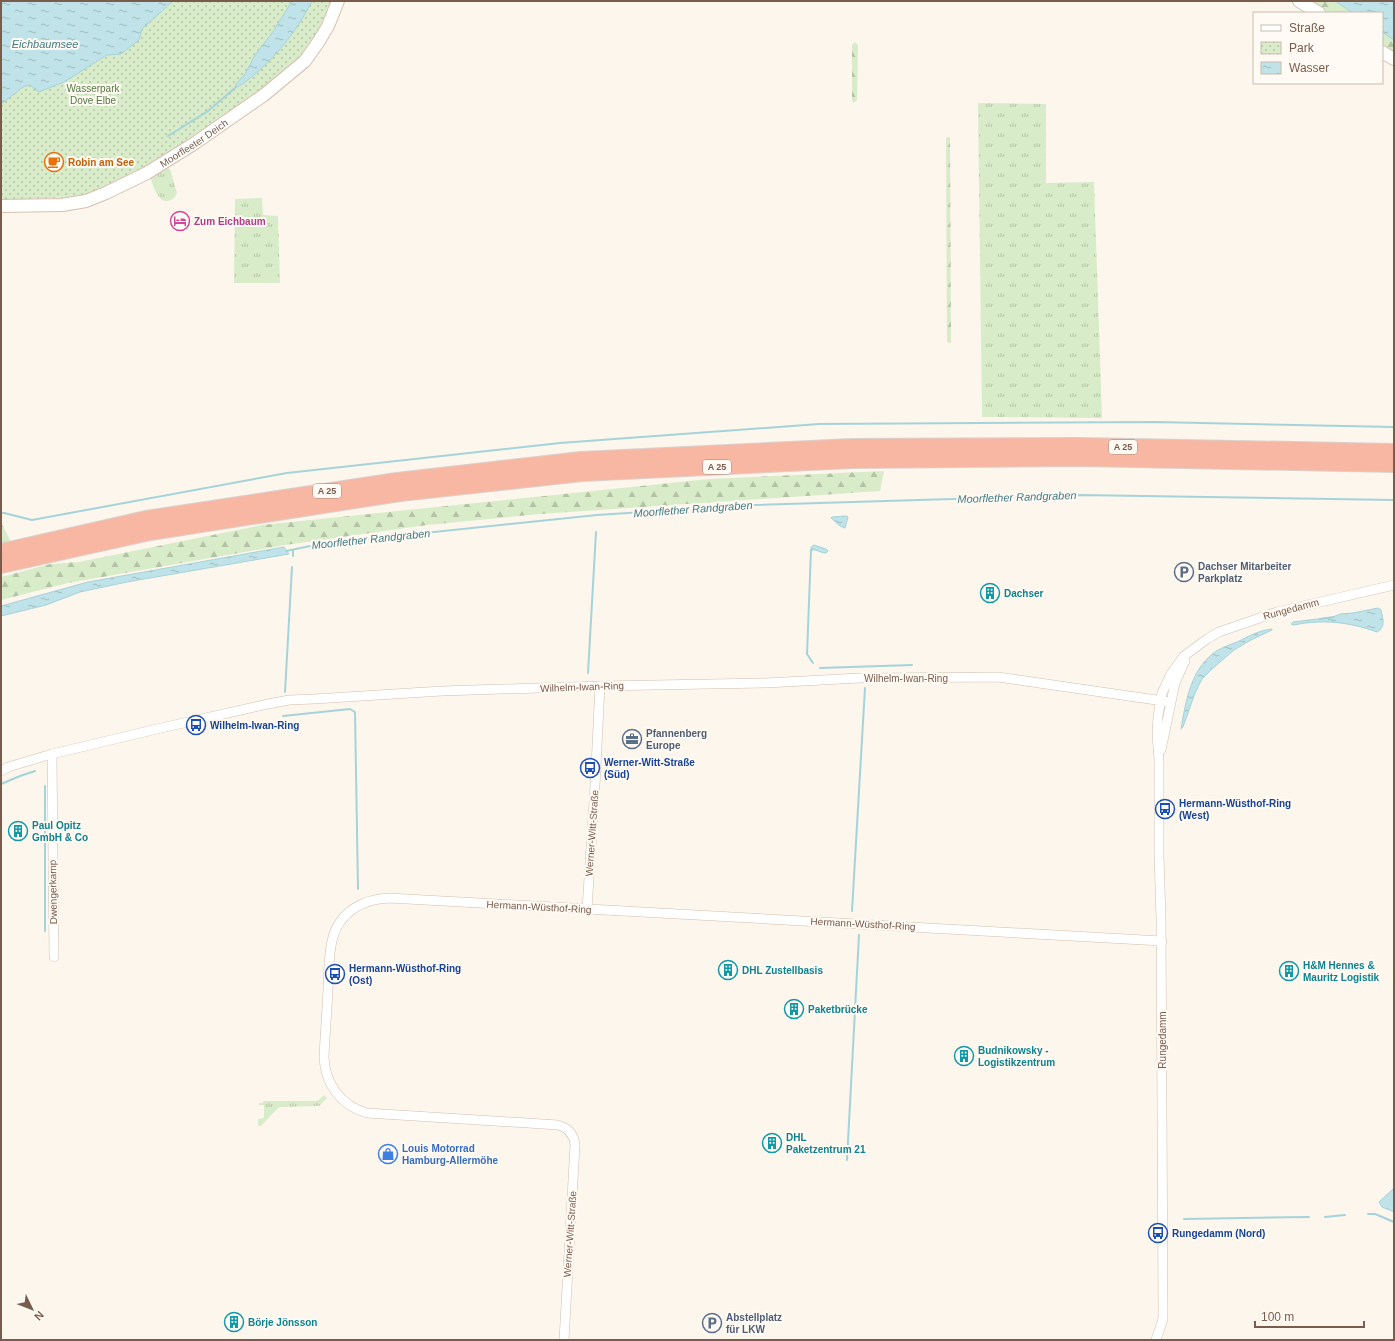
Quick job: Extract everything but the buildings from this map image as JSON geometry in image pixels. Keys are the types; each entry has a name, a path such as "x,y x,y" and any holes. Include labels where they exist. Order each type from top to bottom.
{"highway":[{"name":"A 25","path":"1,552 146,519 397,481 581,460 852,447 1081,446 1394,452"},
{"name":"A 25","path":"1,565 150,532 400,493 582,473 860,460 1082,458 1394,464"}],"street":[{"name":"Moorfleeter Deich","path":"1,206 62,205 86,201 131,182 158,166 195,143 268,93 305,61 328,26 338,1"},
{"path":"1299,1 1317,12"},
{"path":"1383,53 1394,59"},
{"name":"Rungedamm","path":"1163,1340 1162,941 1159,855 1159,762 1157,742 1157,725 1160,700 1176,665 1194,648 1219,632 1277,612 1394,585"},
{"name":"Rungedamm","path":"1159,762 1175,683 1181,668 1194,648"},
{"name":"Wilhelm-Iwan-Ring","path":"1,771 8,767 52,754 289,700 442,691 766,683 860,678 998,677 1170,702"},
{"name":"Werner-Witt-Straße","path":"587,909 596,786 600,686"},
{"name":"Dwengerkamp","path":"52,754 54,958"},
{"name":"Hermann-Wüsthof-Ring","path":"568,1130 558,1125 380,1115 362,1112 341,1098 332,1088 327,1077 324,1063 329,961 332,938 341,921 354,908 363,903 389,898 1162,941"},
{"name":"Werner-Witt-Straße","path":"564,1340 575,1146 572,1134 568,1130"},
{"name":"Rungedamm","path":"1156,1340 1163,1319"}],"green space":[{"name":"Wasserpark Dove Elbe","path":"1,1 332,1 322,24 306,52 269,87 191,141 141,172 103,190 81,197 1,200"},
{"path":"1308,1 1335,1 1352,12 1326,12"},
{"path":"1383,33 1394,40 1394,53 1383,47"},
{"path":"855,42 858,45 857,100 854,103 852,101 852,45"},
{"path":"978,103 1046,104 1046,183 1094,182 1102,418 982,417"},
{"path":"950,137 951,342 949,343 947,342 946,138"},
{"path":"168,168 170,169 177,193 173,199 166,201 161,199 158,195 151,178"},
{"path":"262,198 263,215 278,216 280,283 234,283 235,199"},
{"path":"884,471 880,491 540,514 427,525 285,545 68,583 1,600 1,577 50,564 79,562 262,525 709,479"},
{"path":"2,524 11,542 1,544"},
{"path":"324,1095 327,1098 319,1106 279,1107 261,1126 258,1126 258,1119 264,1118 264,1105 259,1105 259,1103 263,1103 263,1101 316,1101"}],"water":[{"name":"Eichbaumsee","path":"1,1 173,1 142,29 139,40 121,54 107,55 64,82 39,92 30,85 23,87 1,104"},
{"path":"292,1 312,1 285,44 259,71 243,84 236,87 236,84 245,74 255,55 272,33"},
{"path":"1335,1 1394,1 1394,40 1383,33 1383,12 1352,12"},
{"path":"832,517 848,517 845,528 840,526 831,518"},
{"path":"814,545 828,551 826,553 811,550 811,547"},
{"path":"284,547 289,554 127,582 80,592 46,605 1,616 1,606 88,582"},
{"path":"1378,608 1381,610 1383,625 1377,632 1336,622 1291,624 1293,622 1333,617 1340,614"},
{"path":"1272,629 1234,650 1202,679 1181,729 1191,685 1202,665 1209,657 1218,650 1259,632"},
{"path":"1394,1188 1394,1212 1382,1207 1379,1202"}],"waterway":[{"path":"168,136 208,111 236,87"},
{"path":"1,513 32,520 287,473 560,443 819,424 1155,422 1394,427"},
{"name":"Moorflether Randgraben","path":"286,551 320,544 597,515 753,505 1080,495 1394,500"},
{"path":"588,673 596,532"},
{"path":"813,549 811,550 807,654 813,663"},
{"name":"Moorflether Randgraben","path":"293,550 293,556"},
{"path":"285,692 292,567"},
{"path":"1320,619 1334,617"},
{"path":"820,668 912,665"},
{"path":"852,911 865,688"},
{"path":"283,716 350,709 355,712 358,889"},
{"path":"1,784 35,771"},
{"path":"45,786 45,931"},
{"path":"847,1160 859,935"},
{"path":"1368,1214 1375,1214 1394,1222"},
{"path":"1325,1217 1345,1215"},
{"path":"1184,1219 1309,1217"}],"place":[{"name":"Robin am See","path":"54,162"},
{"name":"Zum Eichbaum","path":"180,221"},
{"name":"Dachser Mitarbeiter Parkplatz","path":"1184,572"},
{"name":"Dachser","path":"990,593"},
{"name":"Wilhelm-Iwan-Ring","path":"196,725"},
{"name":"Pfannenberg Europe","path":"632,739"},
{"name":"Werner-Witt-Straße (Süd)","path":"590,768"},
{"name":"Hermann-Wüsthof-Ring (West)","path":"1165,809"},
{"name":"Paul Opitz GmbH & Co","path":"18,831"},
{"name":"DHL Zustellbasis","path":"728,970"},
{"name":"H&M Hennes & Mauritz Logistik","path":"1289,971"},
{"name":"Hermann-Wüsthof-Ring (Ost)","path":"335,974"},
{"name":"Paketbrücke","path":"794,1009"},
{"name":"Budnikowsky - Logistikzentrum","path":"964,1056"},
{"name":"DHL Paketzentrum 21","path":"772,1143"},
{"name":"Louis Motorrad Hamburg-Allermöhe","path":"388,1154"},
{"name":"Rungedamm (Nord)","path":"1158,1233"},
{"name":"Börje Jönsson","path":"234,1322"},
{"name":"Abstellplatz für LKW","path":"712,1323"}]}
